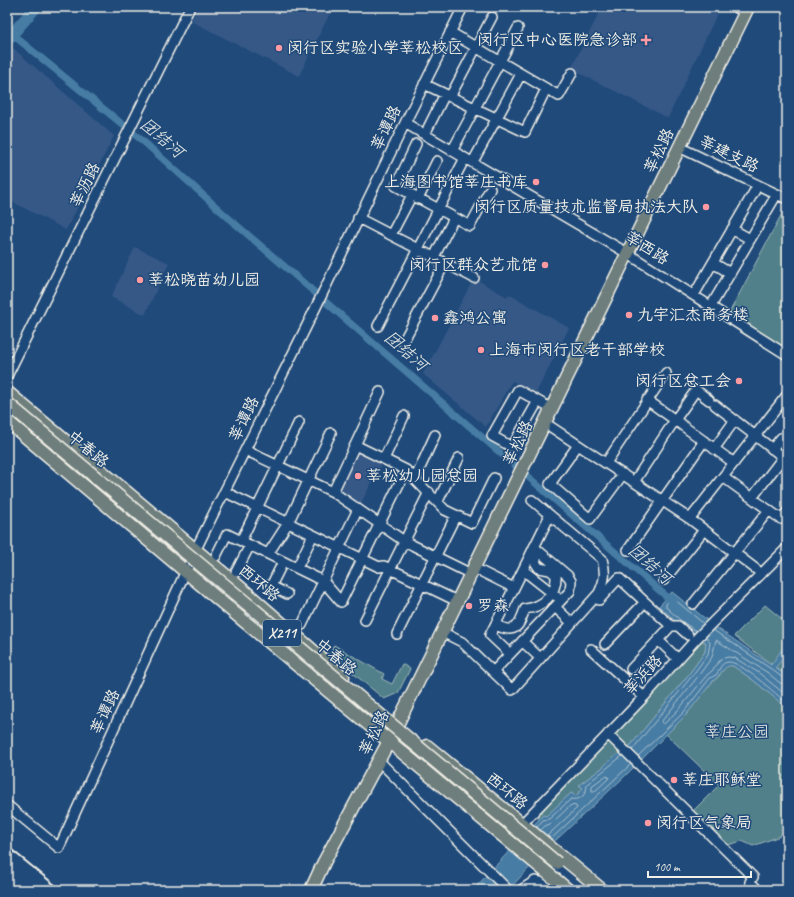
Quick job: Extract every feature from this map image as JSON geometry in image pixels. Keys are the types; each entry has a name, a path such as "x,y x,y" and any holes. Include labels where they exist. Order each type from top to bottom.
{"main road":[{"name":"莘松路","path":"311,890 324,862 379,761 528,458 679,147 743,9"},
{"name":"西环路","path":"7,392 248,594 397,722 524,826 556,862 602,890"},
{"name":"中春路","path":"7,403 556,862 577,890"},
{"name":"中春路","path":"7,414 590,890"},
{"path":"7,421 568,890"}],"street":[{"name":"莘沥路","path":"7,376 190,7"},
{"name":"莘谭路","path":"7,804 59,848 195,551 463,7"},
{"path":"428,128 476,48 492,17"},
{"path":"452,151 518,28"},
{"path":"450,32 559,96 572,73"},
{"path":"475,158 521,74"},
{"path":"424,84 525,132 546,89"},
{"name":"莘西路","path":"405,123 627,253 787,355"},
{"path":"416,144 396,186 470,226 490,189"},
{"name":"莘建支路","path":"679,147 787,200"},
{"path":"378,326 465,158"},
{"path":"391,235 437,161"},
{"path":"694,295 758,186"},
{"path":"711,306 777,194"},
{"path":"358,218 474,278"},
{"path":"434,257 454,218"},
{"path":"732,229 750,239"},
{"path":"403,342 445,263"},
{"path":"713,263 730,273"},
{"path":"606,463 666,373"},
{"path":"538,401 512,447 492,436 518,390 538,401 552,409"},
{"path":"634,482 696,390 772,449 785,454 752,498"},
{"path":"333,492 380,392"},
{"path":"690,519 787,395"},
{"path":"647,400 734,463"},
{"path":"384,459 404,416"},
{"path":"714,449 735,420"},
{"path":"241,540 299,422"},
{"path":"545,423 690,519 757,570"},
{"path":"268,554 288,523 331,433"},
{"path":"415,479 435,435"},
{"path":"772,449 781,438 787,442"},
{"path":"628,550 704,441"},
{"path":"578,444 550,484 590,518 623,474"},
{"path":"356,445 406,470 438,501 445,510 472,522 494,478"},
{"path":"246,450 333,492 404,541 435,556 514,588"},
{"path":"438,501 459,458"},
{"path":"216,556 227,534 323,581 341,602 406,470"},
{"path":"723,477 781,519 787,512"},
{"path":"224,492 379,567 384,566 457,601"},
{"path":"365,620 429,492"},
{"path":"442,632 462,642 512,690 599,593 604,582 605,570 602,559 532,500"},
{"path":"302,625 358,510"},
{"path":"693,604 769,510"},
{"path":"397,634 456,515"},
{"path":"510,654 490,636 522,570 536,549 550,515"},
{"path":"664,580 704,530"},
{"path":"297,568 313,535"},
{"path":"236,572 250,545"},
{"name":"莘浜路","path":"524,826 697,638 787,548"},
{"path":"495,625 510,630 518,626 525,609 534,608 553,593 556,575 550,570 540,568 535,562 536,549"},
{"path":"493,672 570,591 571,581 568,576 536,549"},
{"path":"283,562 271,586 287,594"},
{"path":"522,570 561,600"},
{"path":"582,620 619,578 671,626 678,626 688,635"},
{"path":"605,644 645,602"},
{"path":"554,607 572,623"},
{"path":"631,669 671,626"},
{"path":"658,640 678,659"},
{"path":"522,641 540,658"},
{"path":"591,649 644,697"},
{"path":"608,734 753,877 750,882 758,890"},
{"path":"379,761 508,890"},
{"path":"521,890 535,881 540,882 550,890"}],"shaded area":[{"name":"闵行区实验小学莘松校区","path":"198,7 333,7 299,76 191,21"},
{"name":"闵行区中心医院急诊部","path":"602,7 713,7 719,10 668,118 571,69"},
{"path":"13,48 114,136 66,230 7,199 7,55"},
{"name":"莘松晓苗幼儿园","path":"135,247 169,263 145,315 111,297"},
{"name":"上海市闵行区老干部学校","path":"474,278 507,297 509,294 569,328 536,393 512,381 486,427 423,374"},
{"name":"莘松幼儿园总园","path":"355,445 384,459 358,509 333,492"}],"green space":[{"path":"787,204 787,355 727,317"},
{"path":"765,605 787,623 787,676 734,636"},
{"path":"697,638 706,643 705,652 631,745 579,785 583,788 576,796 571,793 546,817 543,815 539,819 532,814"},
{"path":"334,645 384,674 382,679 392,684 402,664 410,669 398,693 384,699 330,654"},
{"name":"莘庄公园","path":"729,665 733,666 753,680 787,708 787,827 780,836 753,846 742,841 728,845 692,812 719,785 666,734 686,715 713,681"}],"water":[{"path":"672,592 717,628 771,665 787,642 787,654 775,668 787,676 787,708 753,680 733,666 727,667 713,681 686,715 623,778 556,840 508,890 473,890 543,815 546,816 571,793 576,796 583,788 579,785 631,745 705,652 706,643 704,640 678,623 659,606"}],"waterway":[{"path":"7,40 36,7"},
{"name":"团结河","path":"7,30 144,142 232,221 674,603"}],"railway":[{"path":"7,846 61,890"}],"place":[{"name":"闵行区中心医院急诊部","path":"646,40"},
{"name":"闵行区实验小学莘松校区","path":"279,48"},
{"name":"上海图书馆莘庄书库","path":"536,182"},
{"name":"闵行区质量技术监督局执法大队","path":"706,207"},
{"name":"闵行区群众艺术馆","path":"545,265"},
{"name":"莘松晓苗幼儿园","path":"140,280"},
{"name":"九宇汇杰商务楼","path":"629,315"},
{"name":"鑫鸿公寓","path":"435,318"},
{"name":"上海市闵行区老干部学校","path":"481,350"},
{"name":"闵行区总工会","path":"739,381"},
{"name":"莘松幼儿园总园","path":"358,476"},
{"name":"罗森","path":"469,606"},
{"name":"莘庄耶稣堂","path":"674,780"},
{"name":"闵行区气象局","path":"648,823"}]}
